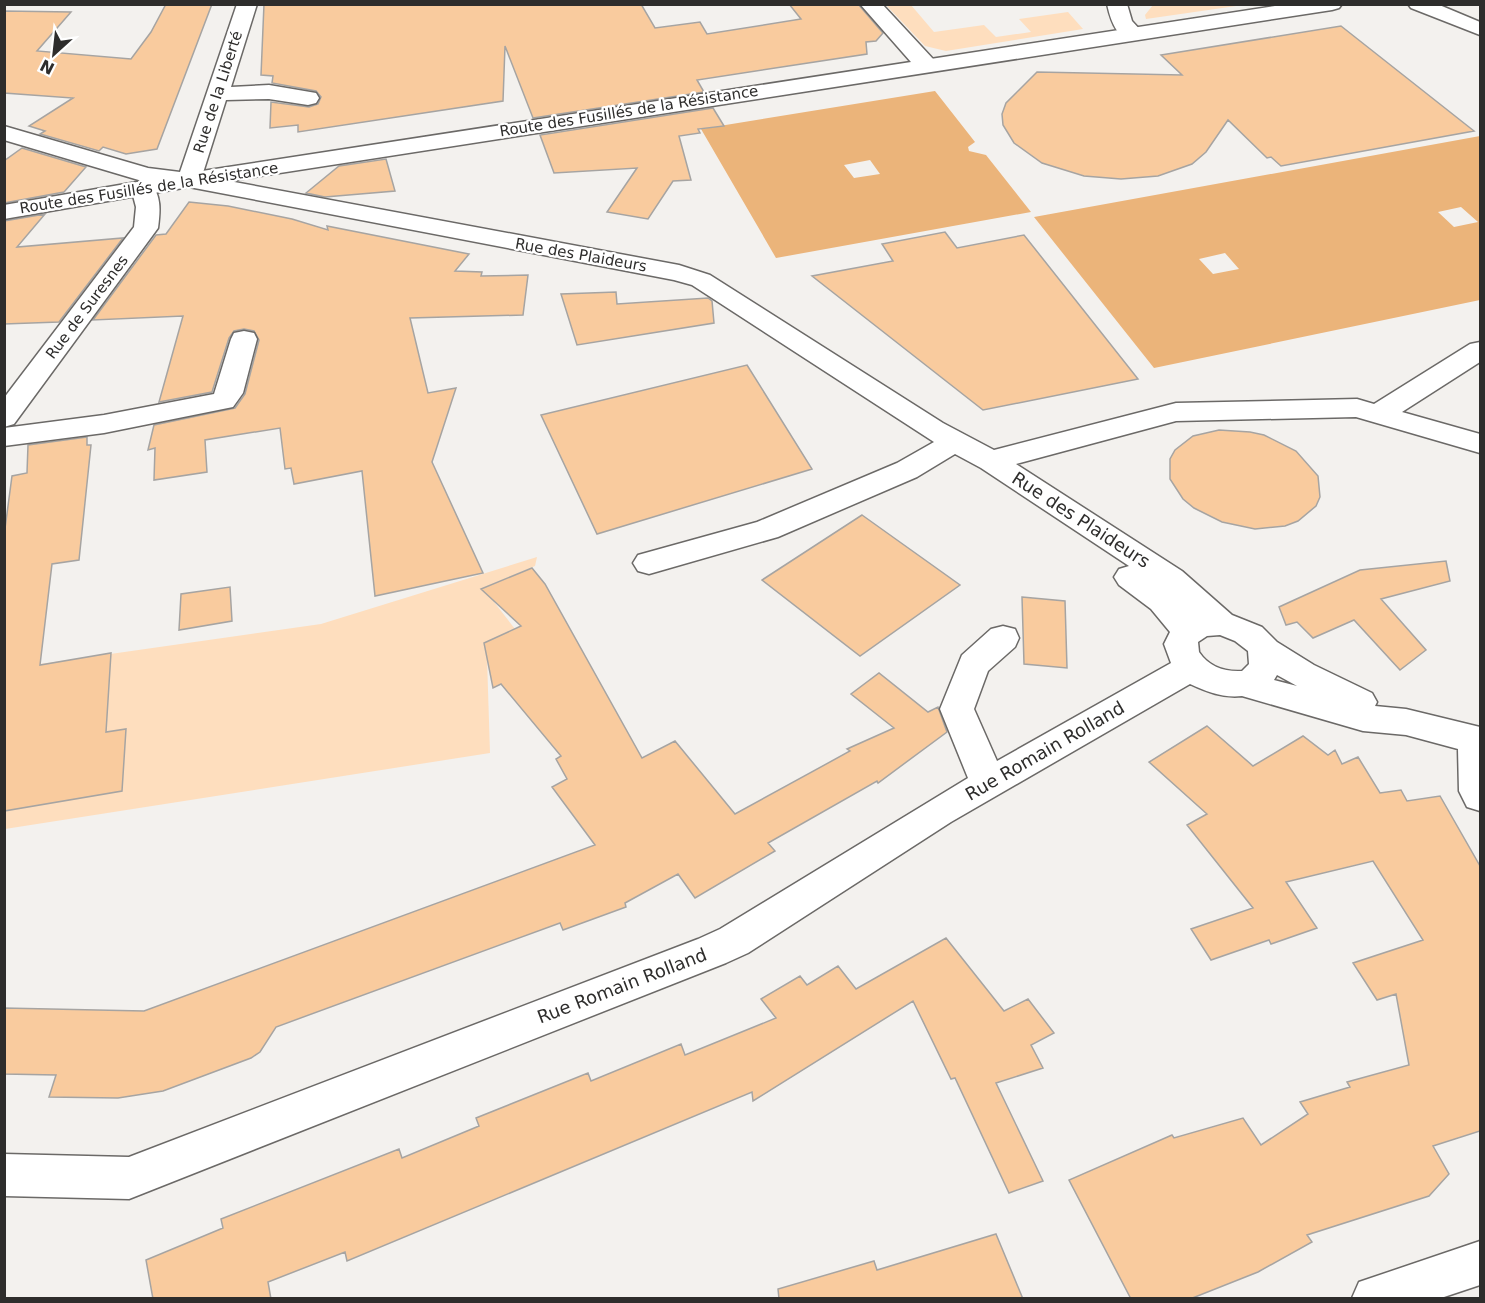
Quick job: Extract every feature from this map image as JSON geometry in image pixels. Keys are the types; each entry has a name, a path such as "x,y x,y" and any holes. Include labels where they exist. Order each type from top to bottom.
{"street":[{"name":"Rue de la Liberté","path":"189,180 247,4"},
{"path":"870,4 926,65"},
{"path":"1118,4 1122,23 1133,34"},
{"name":"Route des Fusillés de la Résistance","path":"1254,15 1283,4"},
{"name":"Route des Fusillés de la Résistance","path":"4,212 189,180 1332,4"},
{"path":"1418,4 1480,29"},
{"path":"1458,4 1480,18"},
{"path":"218,94 269,92 308,98"},
{"path":"4,133 146,175 189,180"},
{"name":"Rue des Plaideurs","path":"189,180 693,277 713,287 938,440 983,480 1147,588 1162,601 1189,650"},
{"name":"Rue de Suresnes","path":"4,418 146,228 148,207 143,188"},
{"path":"4,437 104,424 223,401 229,393 244,339"},
{"path":"1378,414 1480,350"},
{"path":"47,432 96,413 172,402 175,396"},
{"path":"991,461 1176,412 1357,408 1480,444"},
{"path":"649,563 766,530 907,470 938,440"},
{"name":"Rue des Plaideurs","path":"938,440 991,461 1171,579 1221,623"},
{"path":"1244,684 1253,681 1264,672 1267,661 1264,650 1257,639 1240,628 1221,623 1199,625 1189,650 1203,678 1221,684 1244,684 1363,718 1406,722 1478,740 1477,791 1480,797"},
{"path":"988,783 957,709 974,664 1003,638"},
{"name":"Rue Romain Rolland","path":"4,1175 129,1178 712,951 734,941 988,783 1189,650"},
{"path":"1264,650 1333,689 1406,722"},
{"path":"1374,1299 1480,1263"}],"shaded area":[{"path":"886,5 911,5 934,32 984,25 996,37 1031,32 1019,19 1068,12 1083,29 946,51 925,46"},
{"path":"1153,5 1243,5 1146,19 1145,15"},
{"path":"935,91 975,142 968,147 969,151 986,155 1031,212 776,258 701,129","holes":["870,160 880,174 854,178 844,165"]},
{"path":"1480,136 1480,300 1154,368 1034,217","holes":["1461,207 1478,222 1454,227 1438,212","1225,253 1239,269 1213,274 1199,259"]},
{"path":"537,557 535,566 481,589 484,589 515,629 484,643 487,658 490,753 5,829 5,669 321,624"}],"building":[{"path":"166,4 212,4 157,149 126,154 103,147 99,151 40,134 45,131 29,126 73,98 4,93 4,11 71,12 37,51 131,59 151,32"},
{"path":"264,4 641,4 655,28 700,22 707,34 801,19 789,4 858,4 883,33 876,41 866,42 867,54 697,80 704,92 533,118 505,46 503,101 298,132 298,125 270,128 271,102 309,107 318,104 321,97 316,91 272,83 273,76 261,75"},
{"path":"1341,26 1474,131 1281,166 1271,157 1267,158 1228,120 1206,152 1192,164 1158,176 1121,179 1084,176 1042,163 1014,143 1003,125 1002,114 1006,103 1037,72 1182,75 1161,55"},
{"path":"713,108 724,126 698,129 700,133 679,136 691,180 673,181 648,219 607,212 637,168 554,173 540,135"},
{"path":"22,148 86,167 64,192 4,203 4,161"},
{"path":"386,159 395,191 325,197 306,193 339,166"},
{"path":"189,202 228,206 292,219 328,230 327,226 469,254 455,271 482,272 481,276 528,275 523,315 410,318 428,393 456,388 432,462 483,573 375,596 362,471 294,484 291,468 285,469 280,428 205,440 207,472 154,480 155,448 148,450 154,425 235,408 245,394 259,340 254,331 244,329 234,331 229,338 212,392 159,402 183,316 93,320 156,235 166,234"},
{"path":"45,214 17,247 123,238 59,322 4,324 4,221"},
{"path":"945,232 957,248 1024,235 1138,379 983,410 812,276 893,261 882,244"},
{"path":"616,292 617,304 708,298 712,301 714,323 577,345 561,294"},
{"path":"747,365 812,469 597,534 541,415"},
{"path":"1219,430 1264,435 1296,451 1318,476 1320,497 1316,506 1298,521 1285,526 1255,529 1222,522 1194,508 1183,499 1170,479 1170,459 1175,450 1193,436"},
{"path":"87,437 87,445 91,445 79,560 52,564 40,665 111,653 106,732 126,729 122,791 4,811 4,536 12,476 27,473 28,445"},
{"path":"862,515 960,585 860,656 762,580"},
{"path":"1446,561 1450,581 1381,599 1426,650 1400,670 1354,620 1313,638 1297,622 1286,625 1279,607 1360,570"},
{"path":"532,568 545,584 642,758 675,741 735,814 850,751 847,749 894,728 851,694 879,673 928,712 938,707 947,732 878,783 877,781 768,843 775,851 695,898 678,874 625,903 626,907 563,930 560,923 276,1027 260,1052 251,1058 163,1091 118,1098 49,1097 56,1075 4,1074 4,1008 144,1011 595,845 552,787 567,779 556,759 561,756 501,684 493,688 484,643 521,626 481,589"},
{"path":"230,587 232,621 179,630 181,594"},
{"path":"1022,597 1065,601 1067,668 1024,664"},
{"path":"1207,726 1253,766 1303,736 1328,755 1335,750 1342,764 1358,757 1380,793 1401,790 1407,801 1440,796 1480,866 1480,1131 1433,1146 1449,1174 1429,1196 1307,1235 1312,1242 1258,1272 1190,1299 1131,1299 1069,1180 1172,1135 1174,1138 1243,1118 1261,1145 1308,1114 1300,1102 1350,1087 1347,1082 1409,1065 1396,994 1377,1000 1353,963 1423,940 1373,861 1286,882 1317,928 1271,944 1269,940 1211,960 1191,929 1253,908 1187,825 1207,814 1149,762"},
{"path":"946,938 1004,1011 1028,999 1054,1033 1031,1045 1043,1068 996,1083 1043,1181 1009,1193 955,1078 951,1079 913,1001 753,1101 752,1092 347,1261 345,1252 268,1282 271,1299 153,1299 146,1260 223,1228 221,1219 399,1149 402,1158 479,1126 476,1118 588,1073 591,1081 681,1044 685,1055 776,1018 761,999 800,976 807,985 838,966 856,989"},
{"path":"996,1234 1023,1299 779,1299 778,1289 874,1261 877,1270"}]}
